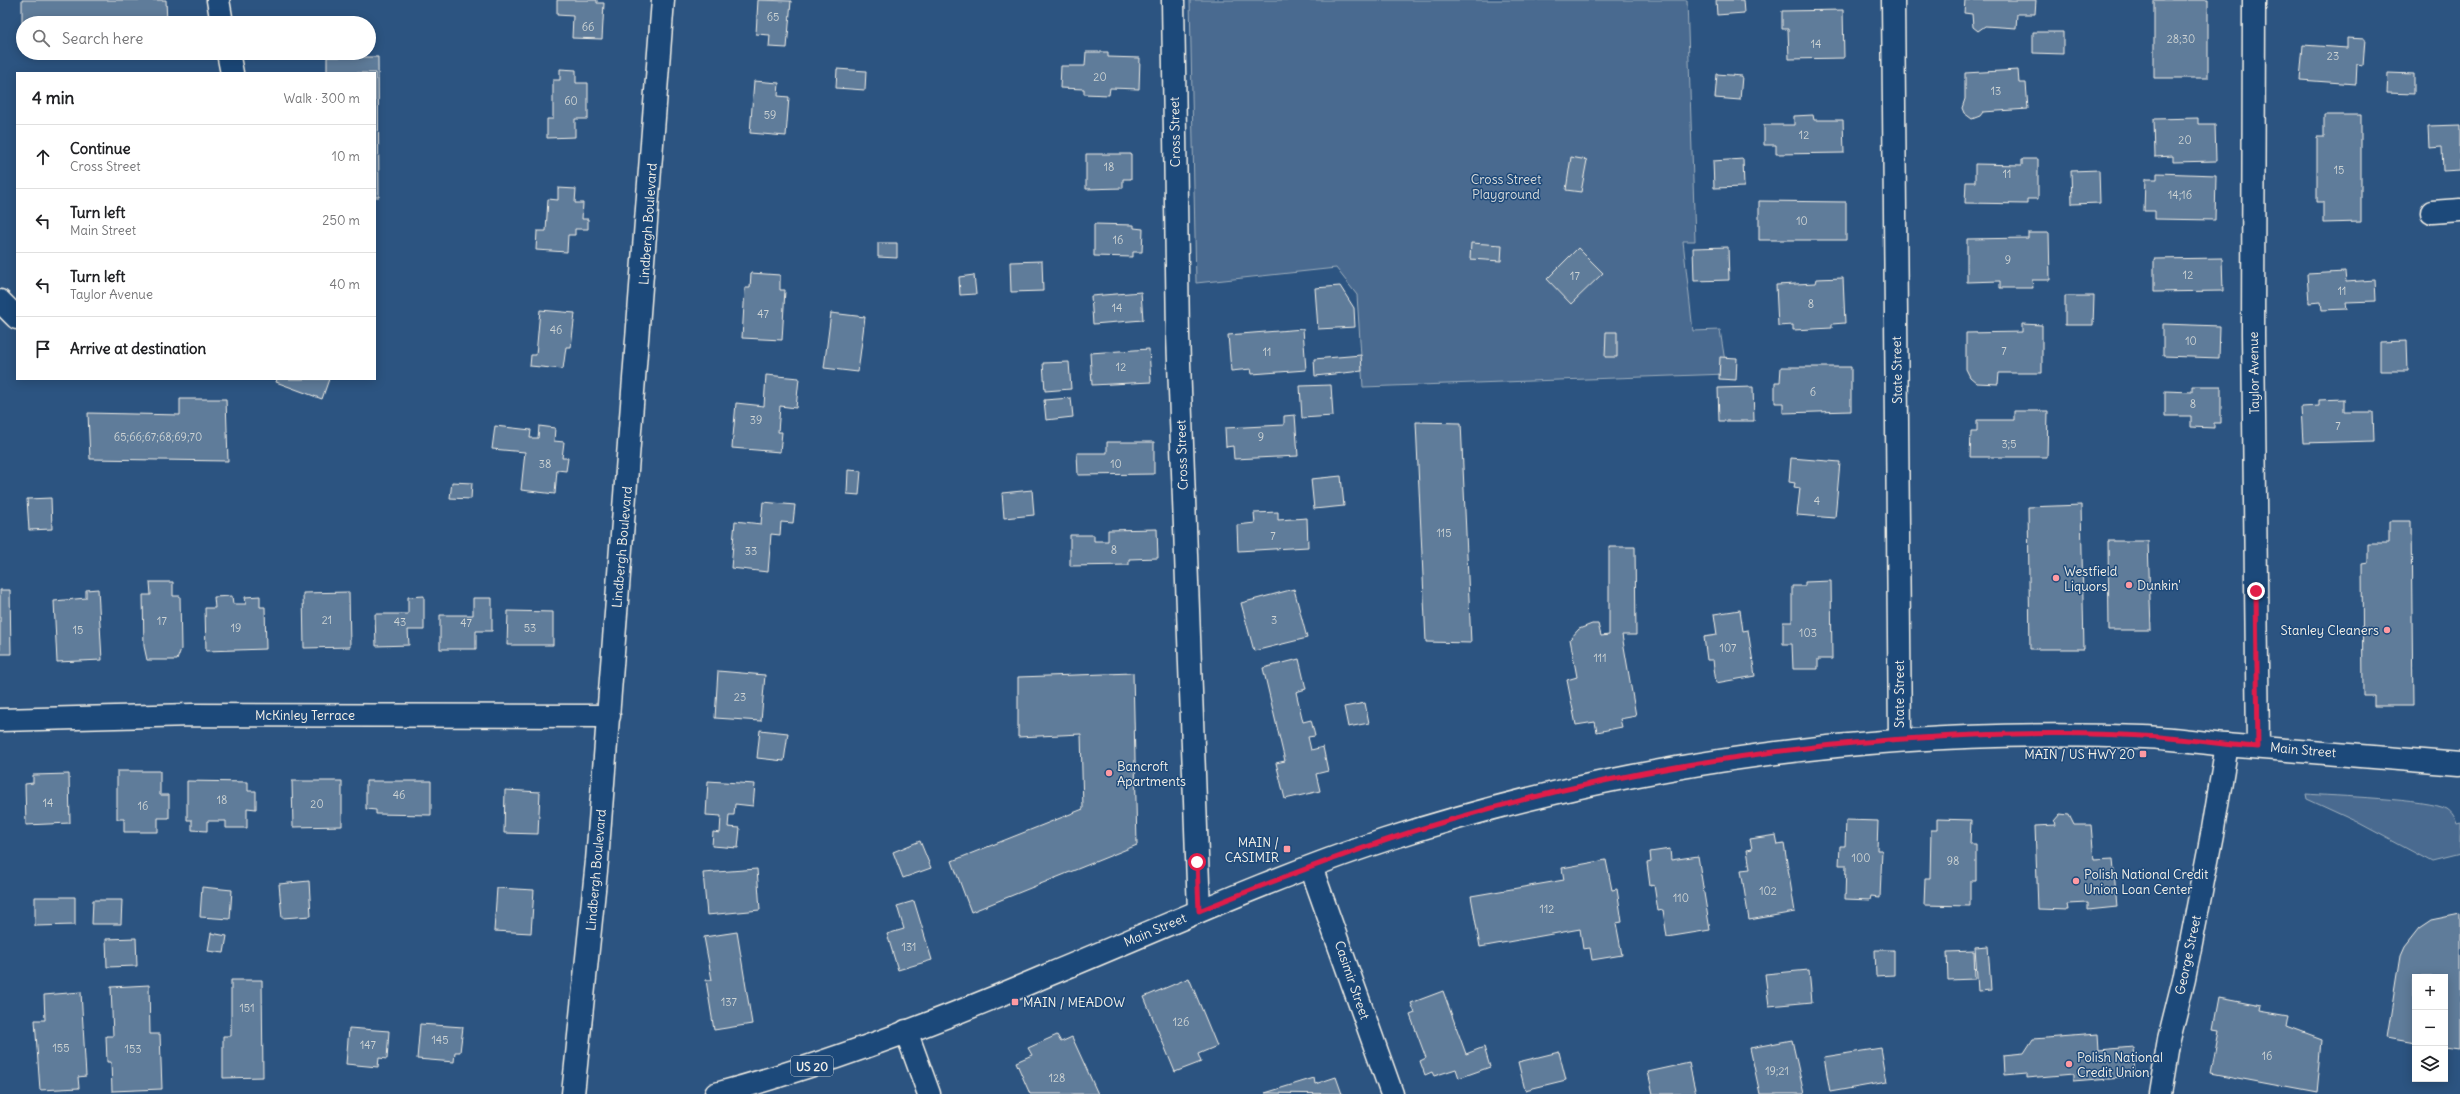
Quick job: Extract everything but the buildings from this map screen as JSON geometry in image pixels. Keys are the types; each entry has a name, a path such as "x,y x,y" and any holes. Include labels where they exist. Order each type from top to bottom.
{"street":[{"path":"218,0 221,16"},
{"name":"Lindbergh Boulevard","path":"573,1094 597,861 609,716 663,0"},
{"name":"Cross Street","path":"1172,0 1178,335 1199,911"},
{"name":"State Street","path":"1893,0 1900,740"},
{"name":"Taylor Avenue","path":"2254,0 2253,334 2258,747"},
{"path":"229,60 232,72"},
{"path":"2432,212 2460,210"},
{"path":"0,301 16,317"},
{"name":"McKinley Terrace","path":"0,720 192,715 609,716"},
{"name":"Main Street","path":"716,1094 823,1062 906,1031 1047,976 1199,911 1311,867 1450,820 1585,786 1742,758 1900,740 1969,736 2095,736 2161,738 2227,745 2460,764"},
{"name":"George Street","path":"2160,1094 2169,1039 2184,979 2213,829 2227,745"},
{"name":"Casimir Street","path":"1311,867 1392,1094"},
{"path":"906,1031 929,1094"}],"green space":[{"name":"Cross Street Playground","path":"1190,0 1687,0 1695,241 1683,241 1693,331 1720,330 1727,374 1363,387 1357,295 1336,268 1196,283"},
{"path":"2306,794 2401,800 2446,809 2450,812 2456,824 2460,823 2460,855 2432,862 2357,822 2307,799"}],"place":[{"name":"Westfield Liquors","path":"2056,578"},
{"name":"Dunkin'","path":"2129,585"},
{"name":"Stanley Cleaners","path":"2387,630"},
{"name":"MAIN / US HWY 20","path":"2143,754"},
{"name":"Bancroft Apartments","path":"1109,773"},
{"name":"MAIN / CASIMIR","path":"1287,849"},
{"name":"Polish National Credit Union Loan Center","path":"2076,881"},
{"name":"MAIN / MEADOW","path":"1015,1002"},
{"name":"Polish National Credit Union","path":"2069,1064"}],"route":[{"path":"1197,862 1199,911 1261,885 1384,840 1450,820 1585,786 1742,758 1858,743 1969,736 2138,736 2258,747 2256,591"}]}
